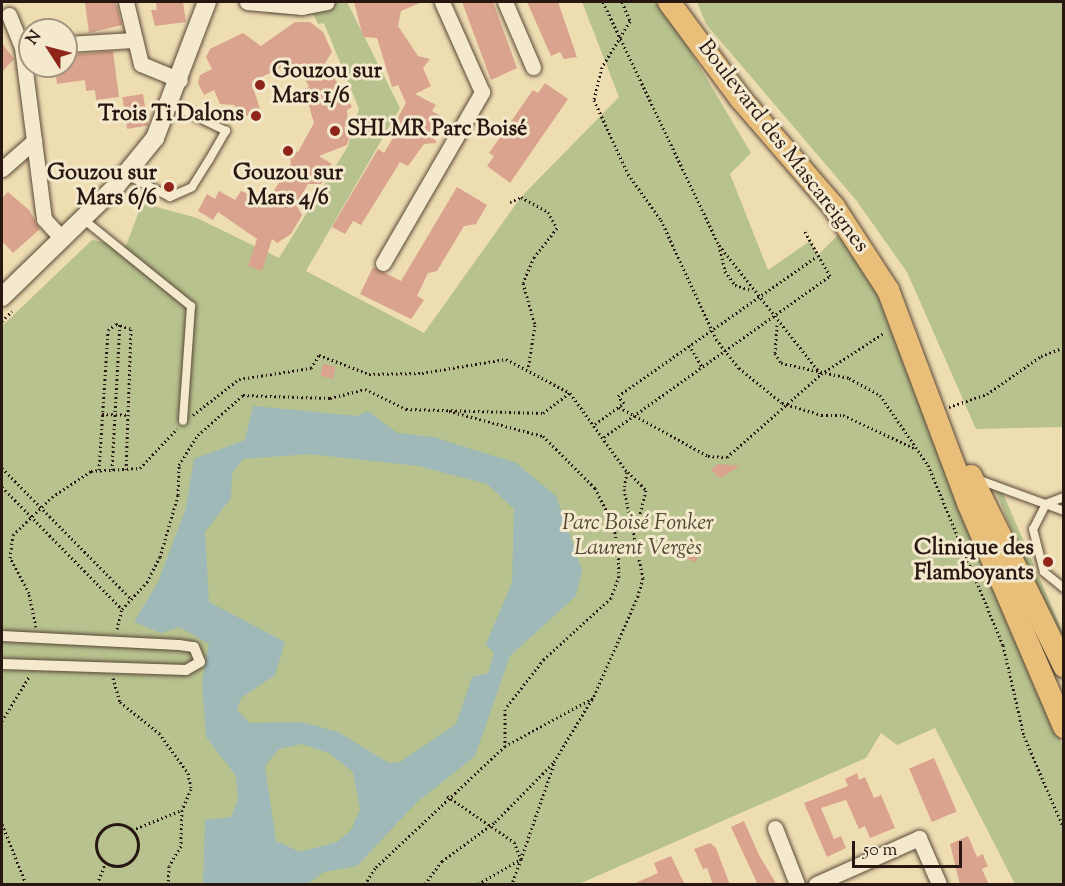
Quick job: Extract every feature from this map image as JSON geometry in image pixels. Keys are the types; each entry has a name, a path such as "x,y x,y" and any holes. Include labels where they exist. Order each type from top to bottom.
{"main road":[{"name":"Boulevard des Mascareignes","path":"669,2 746,106 834,207 873,263 903,321 955,460 968,503 1064,727"},
{"name":"Boulevard des Mascareignes","path":"680,2 692,32"},
{"path":"955,460 973,478 1064,666"}],"street":[{"path":"126,2 142,66 180,80"},
{"path":"2,297 127,175 155,138 171,104 207,2"},
{"path":"247,2 302,7 327,2"},
{"path":"383,263 445,161 482,92 442,2"},
{"path":"505,2 533,67"},
{"path":"6,13 18,33"},
{"path":"78,43 134,40"},
{"path":"29,78 44,219 62,238"},
{"path":"2,169 34,141"},
{"path":"2,636 114,640 194,647 200,662 186,670 2,664"},
{"path":"775,828 797,885"},
{"path":"816,885 919,838 939,885"}],"lane":[{"path":"127,175 170,197 192,187 209,160 226,131 171,104"},
{"path":"83,219 191,306 183,421"},
{"path":"973,478 1064,511"},
{"path":"1064,497 1046,504 1033,529 1044,572 1064,588"}],"path":[{"path":"603,2 719,245 731,280 750,290"},
{"path":"622,2 630,21 620,41 602,67 594,100 628,174 661,220 711,330 725,351 788,405 822,415 843,415 916,448"},
{"path":"510,202 521,197 548,212 557,228 534,257 524,283 535,325 528,369"},
{"path":"604,437 830,276 804,230"},
{"path":"719,245 777,325 798,341 821,374"},
{"path":"595,424 624,403 618,396 817,255"},
{"path":"619,407 632,417 708,456 727,457 821,374 903,321"},
{"path":"120,324 130,329 126,470"},
{"path":"99,470 108,330 120,324"},
{"path":"112,470 120,324"},
{"path":"777,325 775,353 781,363 821,374 849,378 880,395 938,485 1003,645 1024,736 1064,829"},
{"path":"689,345 702,367"},
{"path":"937,411 987,394 1041,356 1064,347"},
{"path":"37,637 36,612 10,558 14,535 41,507 99,470 126,470 147,461 183,421 239,379 311,368 319,355 369,374 422,373 478,360 506,359 528,369 570,393 595,424 627,472 646,490 637,528"},
{"path":"114,640 122,609 147,582 171,527 179,465 198,435 243,394 330,398 365,389 406,409 543,413 570,393"},
{"path":"442,410 543,436 595,488 613,523 618,549 619,576 611,598 524,682 505,709 505,746"},
{"path":"102,414 128,415"},
{"path":"2,468 131,599"},
{"path":"512,885 554,762 593,698 643,578 637,528 624,489 627,472"},
{"path":"2,487 122,609"},
{"path":"2,721 34,665"},
{"path":"114,669 112,688 120,702 159,733 188,773 191,789 182,810 181,846 169,866 168,885"},
{"path":"365,885 375,868 447,796 505,746 593,698"},
{"path":"425,885 442,861 491,825 554,762"},
{"path":"447,796 514,842 521,859"},
{"path":"132,830 182,810"},
{"path":"2,824 26,885"},
{"path":"120,824 132,830 138,842 132,861 119,867 105,863 97,852 101,832 120,824"},
{"path":"478,885 521,859"},
{"path":"97,885 105,863"}],"green space":[{"name":"Parc Boisé Fonker Laurent Vergès","path":"267,2 347,2 400,108 306,271 424,333 521,197 619,97 582,2 661,2 751,153 730,174 768,270 810,241 818,255 838,235 880,296 1063,747 1063,884 1015,884 935,728 897,745 881,733 866,758 579,884 2,884 2,326 92,240 126,246 142,203 197,218 279,258 348,146 359,109 324,23 318,24 314,15 269,14"},
{"path":"697,2 1063,2 1063,427 976,429 907,272 856,200 706,24"},
{"path":"995,489 1002,491 1063,633 1063,656"}],"water":[{"path":"253,406 357,416 368,411 397,433 433,437 516,463 556,496 582,570 576,596 510,656 475,756 416,803 357,866 324,872 307,884 203,884 205,820 231,817 238,800 236,776 206,737 202,682 209,644 179,627 161,633 134,622 158,582 186,508 194,459 245,440","holes":["309,454 418,466 487,484 514,509 512,582 486,644 494,653 488,673 472,677 456,724 400,762 389,763 338,732 302,722 250,723 237,710 241,698 275,675 285,642 209,602 205,532 231,498 232,474 243,459","302,744 329,753 353,772 360,809 351,830 337,842 300,852 276,841 265,766 279,749"]}],"building":[{"path":"85,2 116,3 122,25 89,33"},
{"path":"156,2 183,2 186,22 155,26 151,10 157,10"},
{"path":"354,2 422,2 401,11 398,26 418,56 430,59 423,68 431,86 415,94 436,105 432,111 441,116 430,134 437,143 424,144 408,166 400,162 361,225 353,221 345,234 332,227 378,149 384,153 396,133 391,130 406,103 398,85 392,87 377,38 363,37"},
{"path":"462,2 493,2 517,68 491,80"},
{"path":"527,2 558,2 577,57 564,59 560,52 551,56"},
{"name":"SHLMR Parc Boisé","path":"295,22 310,22 323,32 332,52 325,63 352,107 347,110 348,125 344,127 349,138 347,145 319,156 332,164 321,184 308,184 296,204 302,215 291,234 277,243 272,239 262,271 248,266 257,239 218,212 213,220 198,211 207,194 215,199 219,191 235,200 241,191 261,199 272,194 291,163 287,149 298,152 314,123 304,89 309,87 301,70 287,65 259,78 254,90 260,109 245,117 234,105 220,104 214,90 204,95 198,83 200,75 212,69 206,57 210,49 243,33 261,46"},
{"path":"2,43 14,59 2,72"},
{"path":"113,51 119,97 96,100 95,90 86,91 85,80 57,84 56,78 78,78 78,54"},
{"path":"545,83 568,99 510,183 487,166 494,156 489,153 533,90 538,93"},
{"path":"143,94 148,126 127,129 122,97"},
{"path":"457,187 487,205 476,224 464,226 437,271 428,273 417,296 424,300 411,319 360,294 373,267 401,281"},
{"path":"8,192 29,210 40,229 13,253 2,241 2,198"},
{"path":"323,364 336,367 333,379 320,376"},
{"path":"718,464 740,466 720,478 711,470"},
{"path":"692,540 703,545 695,562 684,557"},
{"path":"934,758 957,811 932,822 909,769"},
{"path":"857,773 859,780 865,777 874,798 881,795 895,828 870,838 865,826 859,829 846,800 821,808 834,839 841,836 846,848 827,857 804,803 848,786 845,779"},
{"path":"744,821 759,855 777,885 758,885 731,827"},
{"path":"968,836 977,857 983,854 988,866 982,869 989,885 960,885 950,844"},
{"path":"710,843 716,848 730,885 713,885 707,868 703,869 694,849"},
{"path":"671,856 685,885 631,885 658,873 654,863"}],"place":[{"name":"Gouzou sur Mars 1/6","path":"260,85"},
{"name":"Trois Ti Dalons","path":"256,116"},
{"name":"SHLMR Parc Boisé","path":"335,131"},
{"name":"Gouzou sur Mars 4/6","path":"288,151"},
{"name":"Gouzou sur Mars 6/6","path":"169,187"},
{"name":"Clinique des Flamboyants","path":"1048,562"}]}
